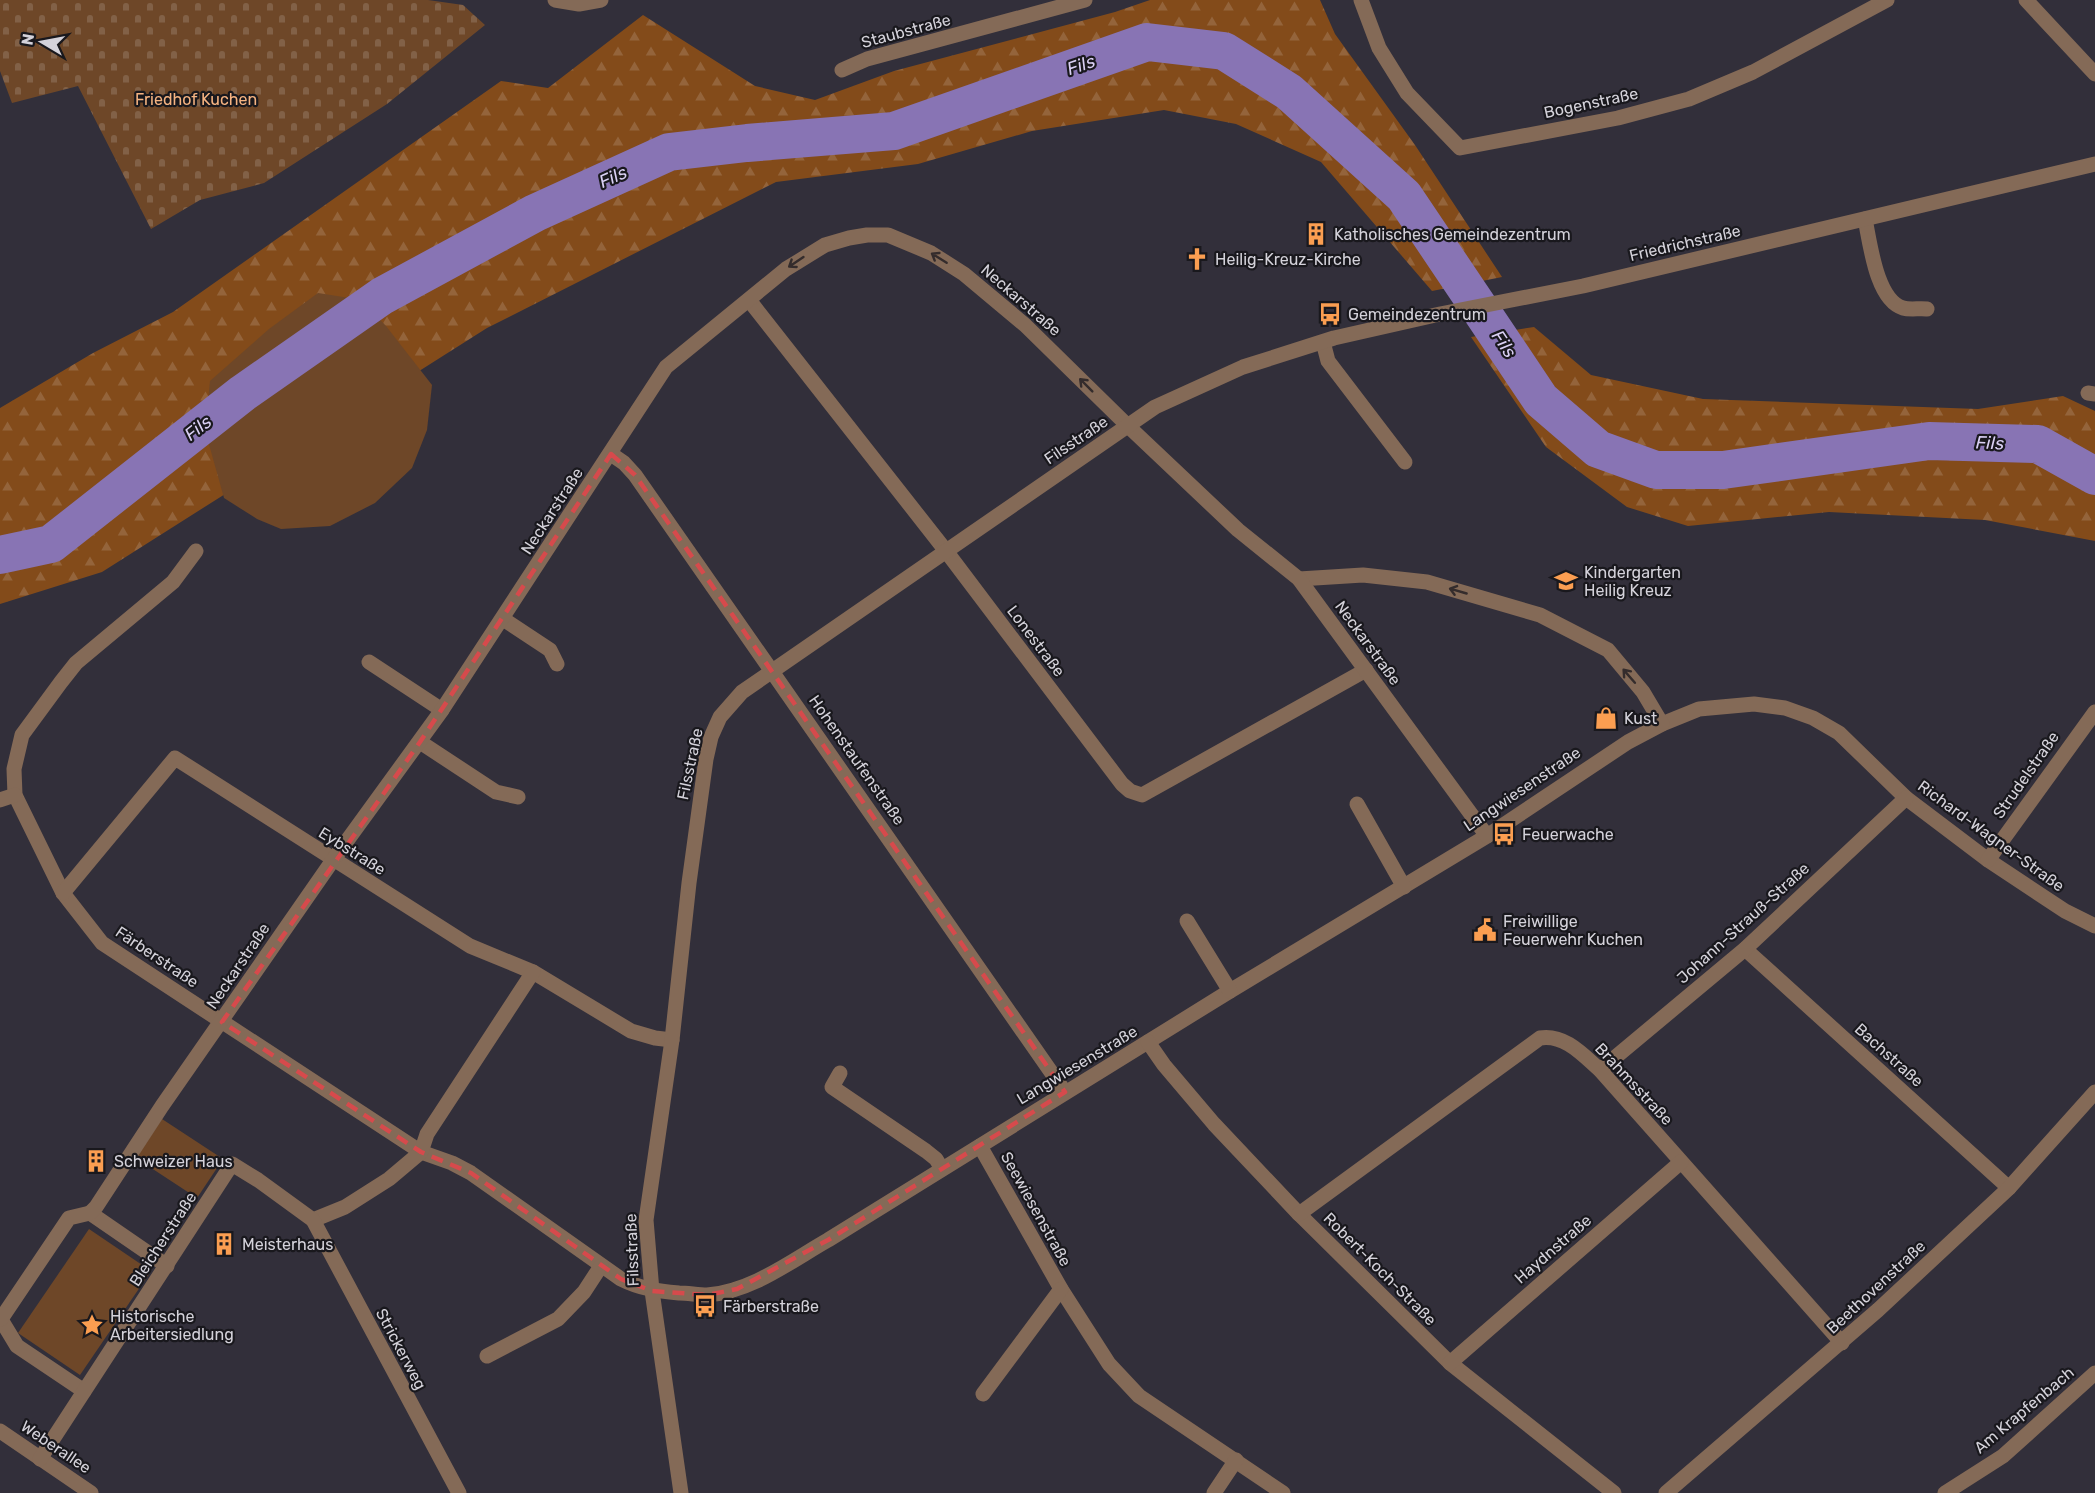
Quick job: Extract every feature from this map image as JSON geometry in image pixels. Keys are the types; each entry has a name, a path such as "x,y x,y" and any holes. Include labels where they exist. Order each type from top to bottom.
{"street":[{"path":"555,0 579,4 601,0"},
{"name":"Staubstraße","path":"842,70 867,58 1085,0"},
{"name":"Bogenstraße","path":"1361,0 1379,48 1407,93 1460,148 1618,118 1689,99 1753,72 1887,0"},
{"path":"2026,0 2095,74"},
{"name":"Friedrichstraße","path":"1512,300 1583,286 2095,164"},
{"path":"1865,219 1879,282 1887,295 1902,308 1927,309"},
{"name":"Neckarstraße","path":"90,1213 333,860 442,710 666,367 786,269 825,245 867,235 888,235 931,254 964,274 1025,325 1238,530 1299,579 1487,836"},
{"name":"Lonestraße","path":"749,300 946,551 1122,784 1130,791 1142,795 1366,670"},
{"name":"Filsstraße","path":"681,1493 652,1291 646,1220 672,1041 699,803 711,737 720,717 742,692 1155,407 1253,363 1323,342 1440,314 1512,300"},
{"path":"1323,342 1328,361 1405,462"},
{"name":"Hohenstaufenstraße","path":"610,454 624,463 635,476 773,670 1065,1092"},
{"name":"Färberstraße","path":"196,551 173,582 76,663 22,735 14,769 15,795 63,893 102,943 421,1152 452,1162 471,1173 601,1266 636,1287 652,1291"},
{"path":"1299,579 1363,575 1427,582 1539,615 1608,650 1643,692 1662,724"},
{"path":"503,619 549,650 557,664"},
{"path":"369,662 442,710"},
{"name":"Richard-Wagner-Straße","path":"1662,724 1699,709 1754,704 1785,708 1813,718 1839,733 1906,798 1988,860 2065,911 2095,926"},
{"name":"Strudelstraße","path":"1988,860 2095,712"},
{"name":"Langwiesenstraße","path":"652,1291 706,1295 757,1280 828,1240 1065,1092 1404,887 1487,836 1593,763 1662,724"},
{"path":"420,742 496,792 518,797"},
{"name":"Eybstraße","path":"63,893 175,758 470,946 533,972 631,1031 672,1041"},
{"path":"0,800 15,795"},
{"name":"Johann-Strauß-Straße","path":"1600,1070 1745,949 1906,798"},
{"path":"1357,804 1404,887"},
{"path":"1187,921 1230,991"},
{"name":"Bachstraße","path":"1745,949 2009,1188"},
{"path":"313,1220 345,1207 388,1179 421,1152 427,1134 533,972"},
{"name":"Brahmsstraße","path":"1299,1214 1540,1038 1552,1036 1570,1044 1600,1070 1842,1343"},
{"name":"Robert-Koch-Straße","path":"1148,1042 1164,1065 1214,1124 1299,1214 1450,1363 1614,1493"},
{"path":"840,1073 832,1087 927,1151 936,1159 942,1170"},
{"name":"Beethovenstraße","path":"1666,1493 1842,1343 2009,1188 2095,1092"},
{"name":"Seewiesenstraße","path":"980,1146 1061,1289 1109,1364 1139,1396 1283,1493"},
{"name":"Haydnstraße","path":"1450,1363 1681,1162"},
{"name":"Bleicherstraße","path":"40,1459 232,1164 313,1220"},
{"path":"84,1391 17,1346 1,1319 69,1218 90,1213 167,1266"},
{"name":"Strickerweg","path":"313,1220 459,1493"},
{"path":"487,1356 558,1319 584,1292 601,1266"},
{"name":"Seewiesenstraße","path":"983,1394 1061,1289"},
{"name":"Am Krapfenbach","path":"1946,1493 2003,1456 2095,1373"},
{"name":"Weberallee","path":"0,1431 91,1493"},
{"path":"1214,1493 1236,1461"}],"highlighted area":[{"path":"611,454 635,475 1065,1092 828,1240 737,1289 707,1295 652,1291 621,1279 471,1173 421,1152 222,1022 420,742"}],"green space":[{"name":"Friedhof Kuchen","path":"0,0 428,0 463,5 485,25 387,104 264,183 200,200 151,229 78,86 12,103 0,71"},
{"path":"1150,0 1320,0 1335,34 1415,145 1502,277 1432,291 1321,162 1236,124 1164,110 1032,131 918,164 776,182 487,328 102,572 0,604 0,408 93,353 173,312 501,81 548,88 643,15 755,86 815,100 894,71 1115,12"},
{"path":"318,293 362,300 386,326 432,385 427,430 412,468 375,503 330,526 281,529 257,519 224,498 205,430 210,381 269,329"},
{"path":"1534,327 1591,375 1703,399 1978,409 2063,396 2095,411 2095,541 1985,520 1829,512 1688,526 1627,507 1546,447 1471,337"},
{"path":"162,1119 223,1159 197,1198 136,1158"},
{"path":"89,1229 151,1271 80,1375 18,1333"}],"waterway":[{"name":"Fils","path":"0,555 51,544 243,393 382,296 535,213 669,152 894,131 1147,42 1224,51 1289,92 1404,196 1541,400 1598,449 1656,470 1723,470 1929,441 2038,444 2095,476"}],"place":[{"name":"Katholisches Gemeindezentrum","path":"1316,234"},
{"name":"Heilig-Kreuz-Kirche","path":"1197,259"},
{"name":"Gemeindezentrum","path":"1330,314"},
{"name":"Kindergarten Heilig Kreuz","path":"1566,581"},
{"name":"Kust","path":"1606,718"},
{"name":"Feuerwache","path":"1504,834"},
{"name":"Freiwillige Feuerwehr Kuchen","path":"1485,930"},
{"name":"Schweizer Haus","path":"96,1161"},
{"name":"Meisterhaus","path":"224,1244"},
{"name":"Färberstraße","path":"705,1306"},
{"name":"Historische Arbeitersiedlung","path":"92,1325"}]}
